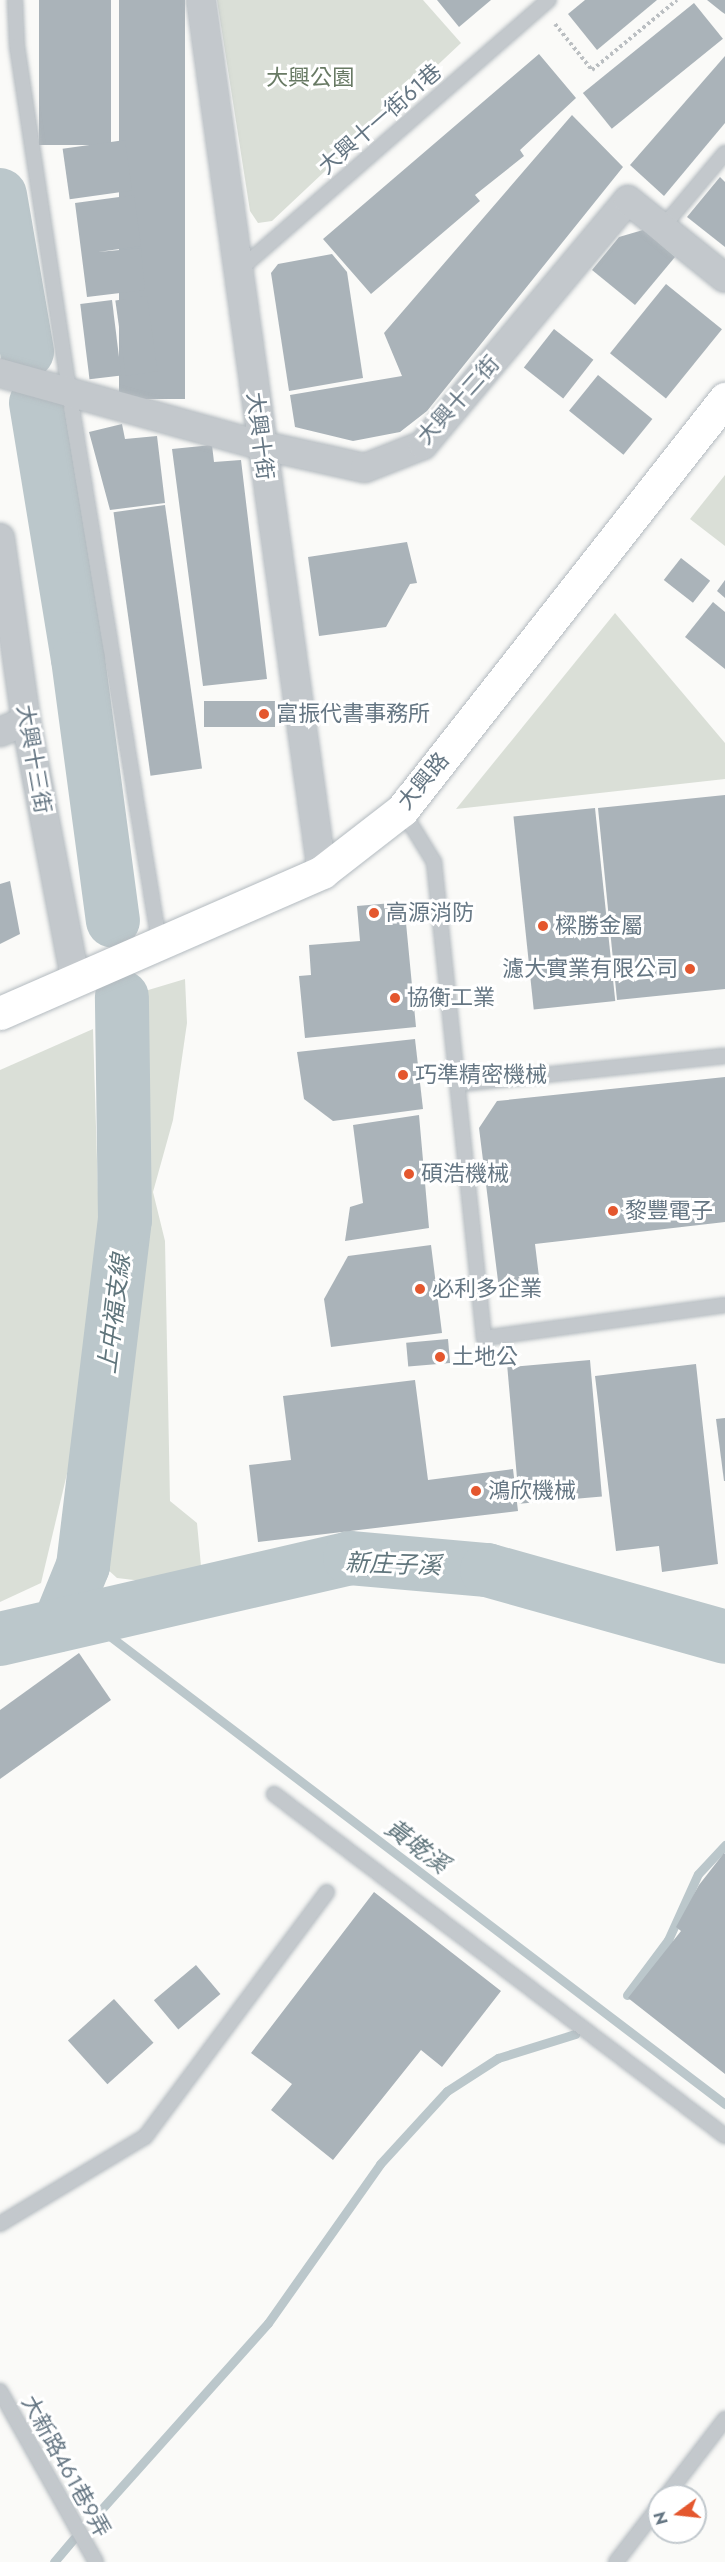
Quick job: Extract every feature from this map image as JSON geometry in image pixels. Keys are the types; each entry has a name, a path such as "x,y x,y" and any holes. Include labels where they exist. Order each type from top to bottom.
{"street":[{"name":"大興十街","path":"201,0 239,270 260,445 322,872"},
{"name":"大興十二街","path":"0,373 69,390 260,445 365,468 423,445 628,200 725,278"},
{"name":"大興路","path":"0,1013 159,940 322,872 402,810 725,399"},
{"name":"大興十三街","path":"1,551 26,721 75,979"},
{"path":"0,732 26,721"}],"lane":[{"path":"15,0 17,46 69,390 159,940"},
{"name":"大興十一街61巷","path":"239,270 545,3"},
{"path":"662,228 725,153"},
{"path":"402,810 434,862 484,1338 725,1305"},
{"path":"458,1084 725,1056"},
{"path":"274,1794 725,2136"},
{"path":"0,2224 145,2137 327,1892"},
{"name":"大新路461巷9弄","path":"0,2391 96,2562"},
{"path":"675,2484 725,2419"},
{"path":"616,2562 647,2522"}],"path":[{"path":"545,3 592,70 677,0"}],"green space":[{"name":"大興公園","path":"217,0 423,0 461,43 272,221 258,223 250,211"},
{"path":"725,475 725,546 690,519"},
{"path":"615,613 725,743 725,779 456,809"},
{"path":"185,979 187,1023 173,1120 153,1192 165,1241 170,1501 197,1523 201,1566 159,1583 117,1578 95,1558 119,1414 131,1265 136,1045 145,991"},
{"path":"93,1029 100,1259 76,1436 41,1583 0,1602 0,1070"}],"building":[{"path":"39,0 111,0 111,145 39,145"},
{"path":"119,0 185,0 185,399 119,399"},
{"path":"437,0 491,0 459,27"},
{"path":"585,0 657,0 597,50 568,14"},
{"path":"707,0 725,0 725,14 722,12"},
{"path":"694,3 723,39 612,129 583,93"},
{"path":"539,54 576,98 520,150 524,156 475,195 480,201 371,294 323,239"},
{"path":"725,56 725,123 664,196 630,165"},
{"path":"572,115 623,167 427,411 400,432 353,441 295,427 290,395 402,376 384,333"},
{"path":"125,140 132,191 70,199 63,149"},
{"path":"720,177 725,182 725,247 687,217"},
{"path":"134,195 141,246 98,252 141,248 145,290 87,297 75,203"},
{"path":"643,230 675,257 635,305 592,270 619,237"},
{"path":"332,254 347,272 363,378 289,391 271,273 278,264"},
{"path":"666,284 722,329 666,398 610,353"},
{"path":"147,296 158,371 126,376 115,300"},
{"path":"112,300 121,375 90,379 80,304"},
{"path":"554,329 593,360 563,398 524,368"},
{"path":"598,375 652,419 623,455 569,411"},
{"path":"122,424 125,439 157,436 165,503 110,510 89,432"},
{"path":"212,445 214,462 241,460 267,679 203,686 172,449"},
{"path":"165,505 202,768 151,776 114,512"},
{"path":"407,542 417,583 410,584 386,627 319,636 308,557"},
{"path":"681,558 710,581 693,603 664,580"},
{"path":"725,580 725,598 717,591"},
{"path":"713,602 725,612 725,669 685,637"},
{"path":"204,701 275,701 275,727 204,727"},
{"path":"725,795 725,989 617,1000 598,808"},
{"path":"595,808 615,1001 534,1010 513,817"},
{"path":"10,881 20,934 0,944 0,884"},
{"path":"404,902 416,1027 305,1038 299,976 311,975 309,945 360,941 357,906"},
{"path":"415,1039 423,1109 333,1121 304,1099 297,1052"},
{"path":"725,1077 725,1222 535,1244 540,1285 499,1289 479,1128 497,1101"},
{"path":"419,1115 429,1228 345,1241 350,1207 363,1203 353,1125"},
{"path":"431,1245 442,1333 331,1347 324,1299 348,1256"},
{"path":"448,1339 450,1363 408,1367 406,1343"},
{"path":"590,1360 602,1496 519,1504 507,1367"},
{"path":"696,1364 718,1564 662,1572 659,1546 616,1551 595,1376"},
{"path":"415,1380 428,1480 513,1469 518,1511 258,1542 249,1465 291,1460 283,1396"},
{"path":"725,1418 725,1481 724,1481 716,1419"},
{"path":"79,1653 111,1700 0,1779 0,1710"},
{"path":"724,1853 725,2074 628,1998 681,1931 676,1927 699,1885"},
{"path":"374,1892 501,1991 442,2067 421,2050 333,2160 271,2110 292,2084 251,2053"},
{"path":"196,1965 220,1994 178,2029 154,2000"},
{"path":"114,1999 153,2043 107,2084 68,2040"}],"waterway":[{"path":"0,195 27,352"},
{"path":"36,403 78,659 113,921"},
{"name":"上中福支線","path":"59,1625 83,1566 125,1220 122,997"},
{"name":"新庄子溪","path":"0,1639 350,1558 487,1570 725,1637"},
{"name":"黃墘溪","path":"86,1618 725,2104"},
{"path":"627,1995 668,1940 698,1874 725,1845"},
{"path":"90,2522 268,2323 380,2164 447,2091 498,2058 575,2034"},
{"path":"54,2562 73,2539"}],"place":[{"name":"富振代書事務所","path":"264,714"},
{"name":"高源消防","path":"374,913"},
{"name":"樑勝金屬","path":"543,926"},
{"name":"濾大實業有限公司","path":"690,969"},
{"name":"協衡工業","path":"395,998"},
{"name":"巧準精密機械","path":"403,1075"},
{"name":"碩浩機械","path":"409,1174"},
{"name":"黎豐電子","path":"613,1211"},
{"name":"必利多企業","path":"420,1289"},
{"name":"土地公","path":"440,1357"},
{"name":"鴻欣機械","path":"476,1491"}]}
